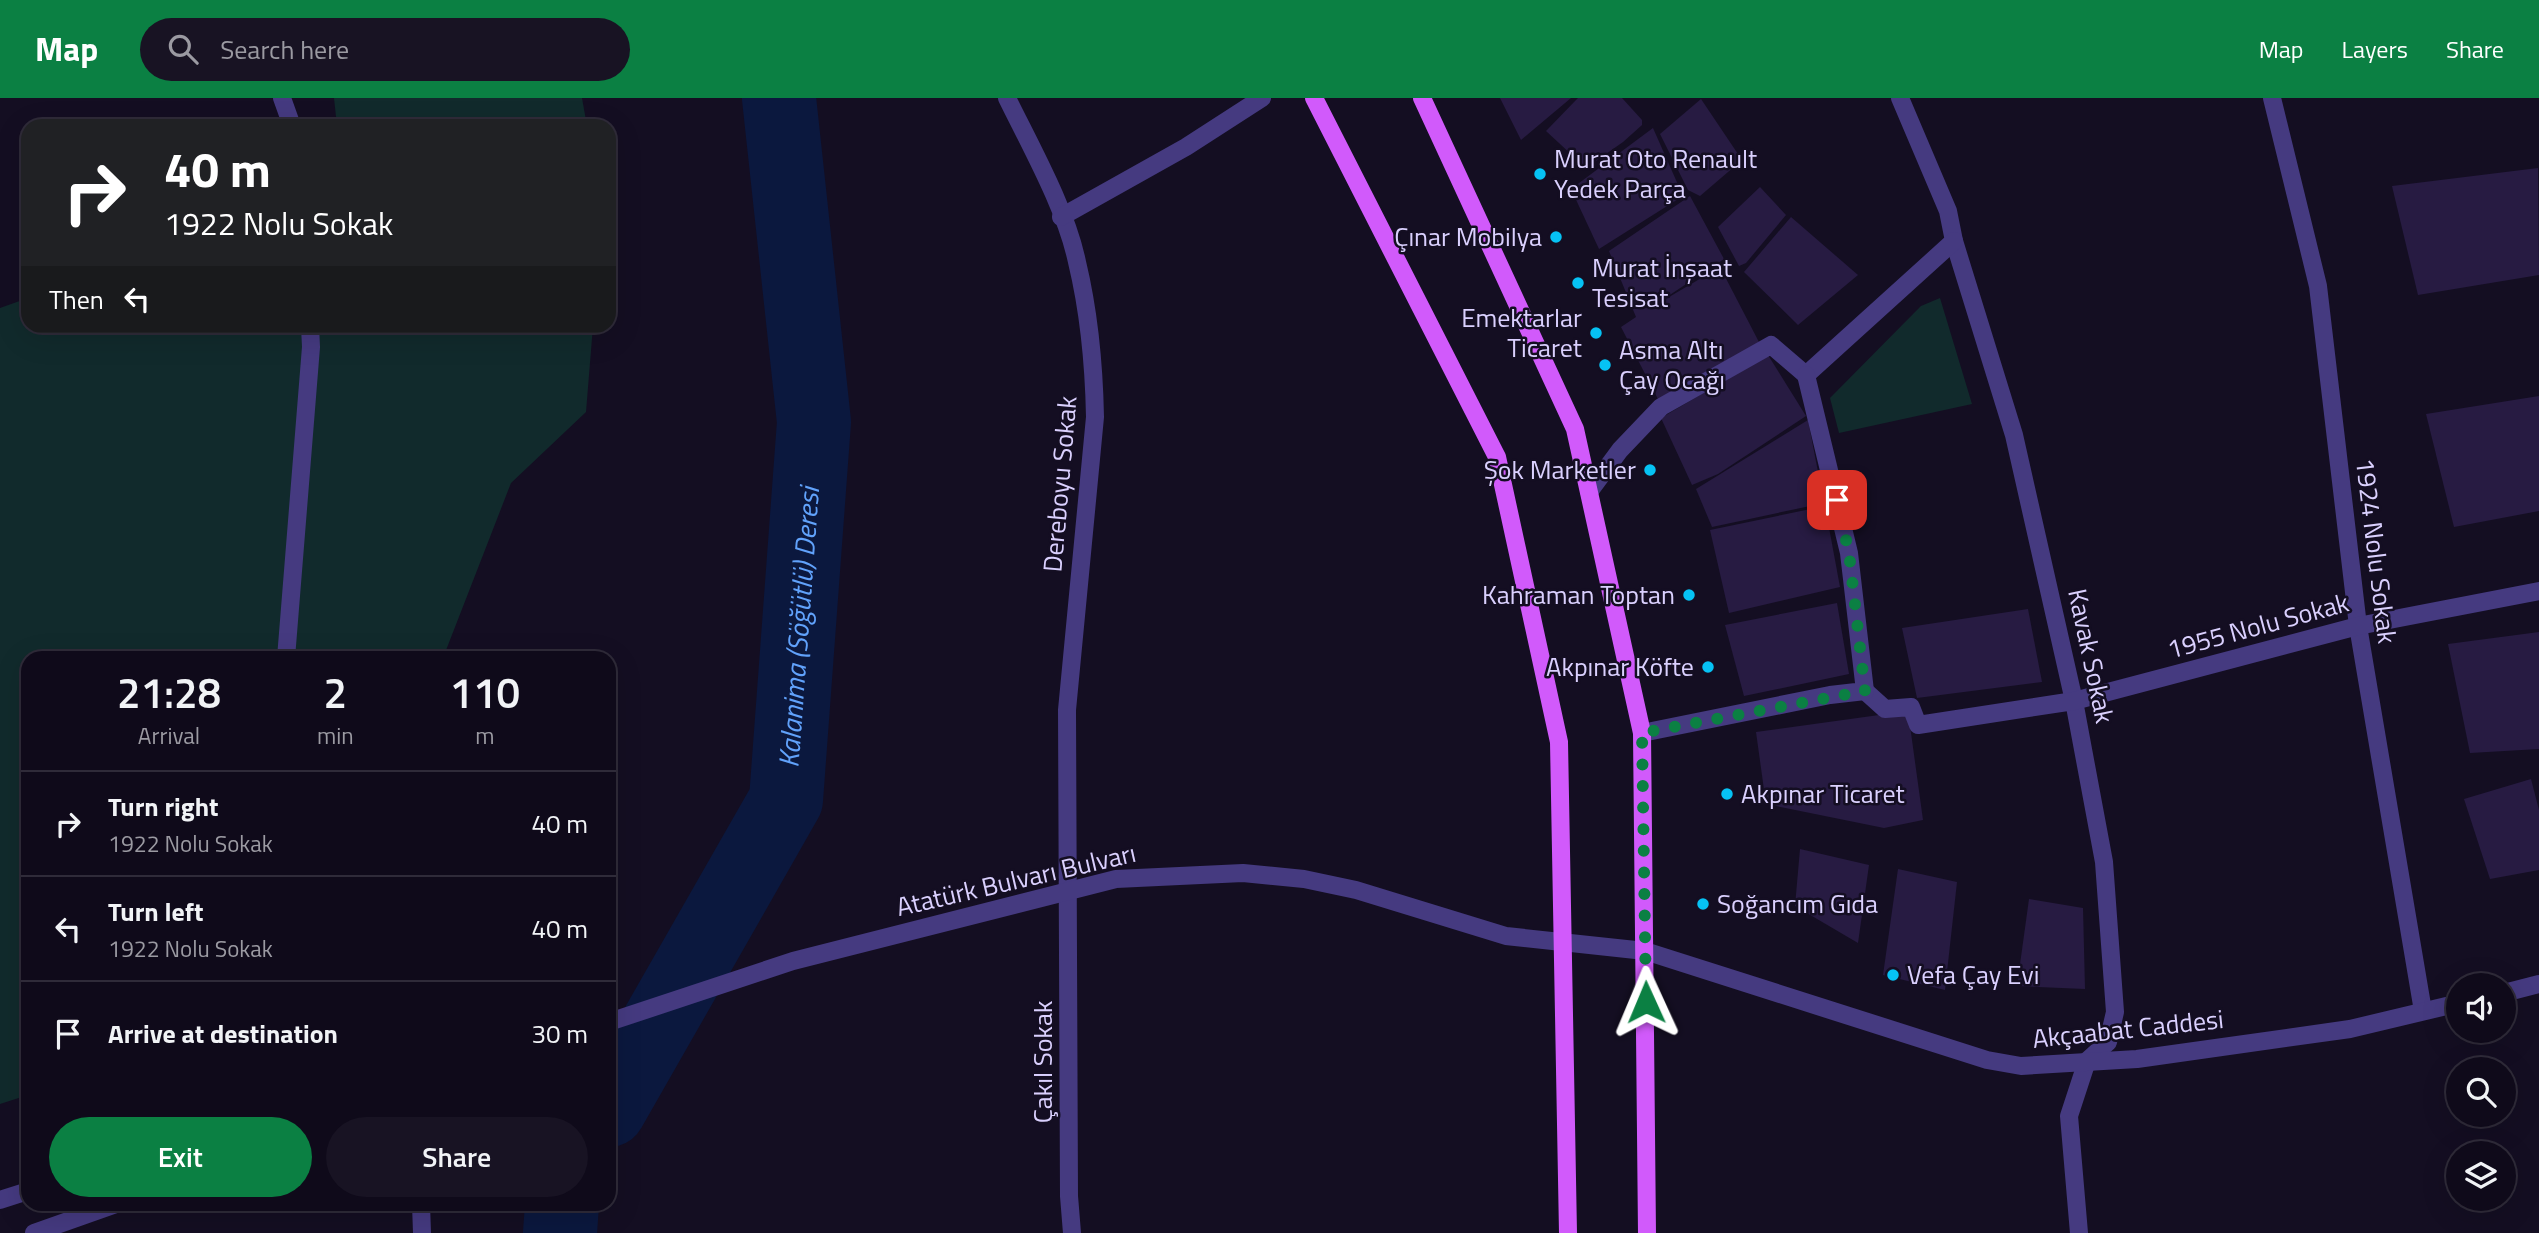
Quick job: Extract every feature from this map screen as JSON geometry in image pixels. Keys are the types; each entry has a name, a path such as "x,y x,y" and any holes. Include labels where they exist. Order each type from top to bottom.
{"main road":[{"path":"1314,98 1497,457 1559,742 1565,943 1568,1233"},
{"path":"1422,98 1575,429 1642,733 1647,1233"}],"street":[{"path":"282,98 290,119"},
{"name":"Dereboyu Sokak","path":"1007,98 1042,169 1077,260 1094,370 1094,417 1067,710 1069,891"},
{"path":"1061,217 1186,147 1262,98"},
{"name":"Kavak Sokak","path":"1900,98 1948,211 1954,241 2014,435 2074,701 2104,862 2115,1012 2108,1042 2087,1061 2069,1116 2079,1233"},
{"name":"1924 Nolu Sokak","path":"2272,98 2318,286 2358,626 2423,1011"},
{"path":"1806,375 1954,241"},
{"path":"287,651 310,333"},
{"path":"1589,492 1620,450 1661,407 1771,345 1806,375 1849,553 1865,691 1642,733"},
{"name":"1955 Nolu Sokak","path":"1865,691 1885,709 1911,707 1918,725 2074,701 2358,626 2539,591"},
{"name":"Atatürk Bulvarı Bulvarı","path":"616,1020 793,961 1116,879 1191,873 1243,873 1304,879 1409,904 1506,936 1565,943"},
{"name":"Çakıl Sokak","path":"1069,891 1069,1196 1072,1233"},
{"name":"Akçaabat Caddesi","path":"1565,943 1645,951 1987,1060 2021,1066 2137,1059 2350,1029 2446,1006"},
{"path":"2516,990 2539,984"},
{"path":"0,1200 21,1193"},
{"path":"34,1233 96,1211"},
{"path":"421,1211 422,1233"}],"green space":[{"path":"334,98 582,98 586,119 336,119"},
{"path":"1940,298 1972,404 1839,433 1830,398 1921,306"},
{"path":"21,300 21,333 592,333 586,412 511,483 446,651 21,651 21,1097 0,1104 0,308"}],"building":[{"path":"1500,98 1571,98 1521,140"},
{"path":"1578,98 1622,98 1642,120 1642,125 1623,142 1586,168 1546,131"},
{"path":"1701,99 1742,160 1700,196 1688,190 1660,134"},
{"path":"1653,128 1683,196 1599,249 1571,189"},
{"path":"2538,168 2539,275 2418,295 2392,186"},
{"path":"1760,187 1786,215 1746,263 1739,266 1718,227"},
{"path":"1690,196 1724,259 1647,310 1720,267 1760,344 1660,403 1621,327 1636,317 1609,251"},
{"path":"1791,217 1858,275 1798,325 1744,272"},
{"path":"1768,355 1806,416 1718,474 1692,485 1661,418"},
{"path":"2539,396 2539,511 2454,527 2426,414"},
{"path":"1808,420 1824,503 1712,527 1696,489"},
{"path":"1825,506 1840,587 1729,613 1710,530"},
{"path":"1837,603 1849,674 1744,696 1725,625"},
{"path":"2028,609 2042,682 1917,698 1902,628"},
{"path":"2539,632 2539,749 2470,753 2448,644"},
{"path":"1908,711 1923,820 1884,828 1766,804 1756,732"},
{"path":"2531,779 2539,810 2539,870 2490,879 2464,799"},
{"path":"1800,849 1869,865 1858,943 1795,906"},
{"path":"1898,869 1957,882 1945,990 1883,975"},
{"path":"2029,899 2083,908 2085,989 2017,986"}],"waterway":[{"name":"Kalanima (Söğütlü) Deresi","path":"616,1098 786,800 814,422 779,98"},
{"name":"Kalanima (Söğütlü) Deresi","path":"560,1233 562,1211"}],"place":[{"name":"Murat Oto Renault Yedek Parça","path":"1540,174"},
{"name":"Çınar Mobilya","path":"1556,237"},
{"name":"Murat İnşaat Tesisat","path":"1578,283"},
{"name":"Emektarlar Ticaret","path":"1596,333"},
{"name":"Asma Altı Çay Ocağı","path":"1605,365"},
{"name":"Şok Marketler","path":"1650,470"},
{"name":"Kahraman Toptan","path":"1689,595"},
{"name":"Akpınar Köfte","path":"1708,667"},
{"name":"Akpınar Ticaret","path":"1727,794"},
{"name":"Soğancım Gıda","path":"1703,904"},
{"name":"Vefa Çay Evi","path":"1893,975"}],"route":[{"path":"1646,1002 1642,733 1830,695 1865,691 1849,553 1837,500"}]}
